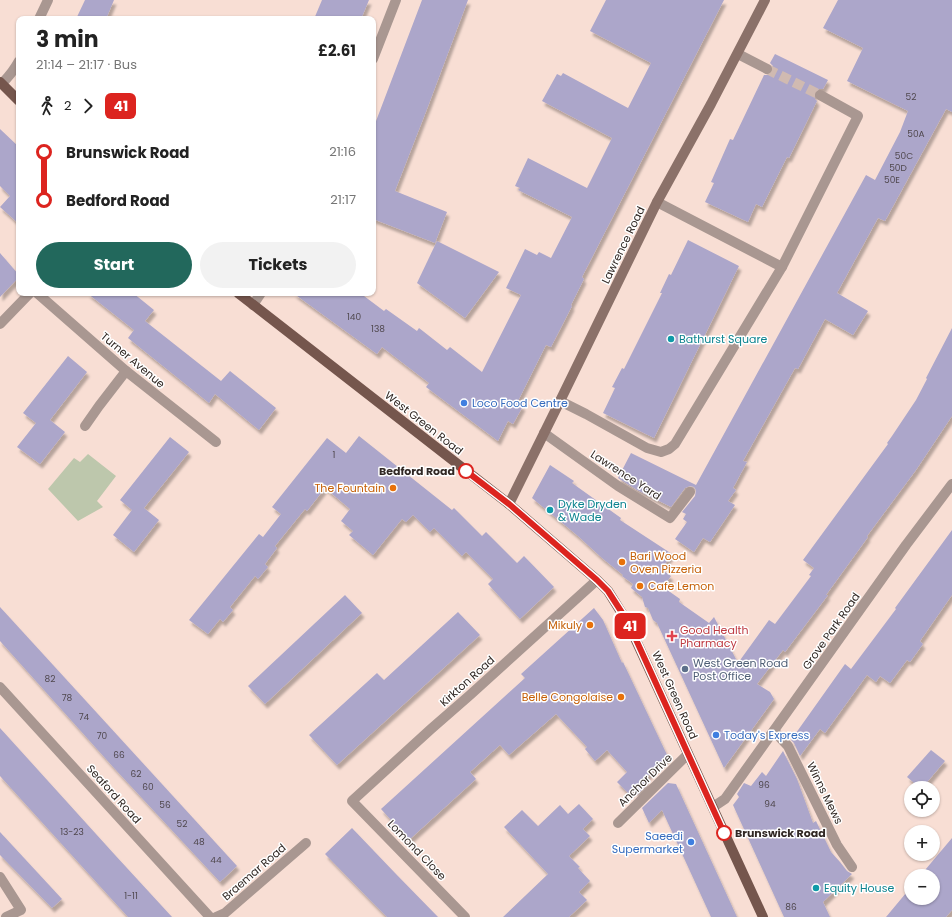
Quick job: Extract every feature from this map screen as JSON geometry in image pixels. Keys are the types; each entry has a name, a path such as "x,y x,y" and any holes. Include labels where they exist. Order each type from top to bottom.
{"main road":[{"path":"1,83 16,98"},
{"name":"West Green Road","path":"242,296 509,504 608,591 628,622 763,917"}],"street":[{"path":"40,16 48,0"},
{"path":"376,52 396,0"},
{"name":"Lawrence Road","path":"509,504 657,202 738,54 765,0"},
{"path":"738,54 767,69"},
{"path":"1,83 10,76 16,67"},
{"path":"560,401 646,448 661,452 669,449 675,444 782,267 858,116 820,95"},
{"path":"657,202 782,267"},
{"path":"0,324 27,296"},
{"name":"Turner Avenue","path":"41,296 126,371 216,442"},
{"path":"253,305 259,296"},
{"path":"85,426 126,371"},
{"name":"Lawrence Yard","path":"544,433 618,486 670,518 690,492"},
{"name":"Grove Park Road","path":"713,807 725,800 906,545 952,484"},
{"name":"Kirkton Road","path":"352,801 597,580"},
{"name":"Seaford Road","path":"0,687 210,917"},
{"name":"Winns Mews","path":"774,731 788,746 837,845 852,867"},
{"name":"Anchor Drive","path":"618,823 688,754"},
{"name":"Lomond Close","path":"352,801 465,917"},
{"name":"Braemar Road","path":"216,917 225,913 306,843"},
{"path":"0,877 21,910 6,917"}],"green space":[{"path":"88,454 116,476 97,501 103,507 78,521 48,489 74,458 80,462"}],"building":[{"path":"85,0 114,0 107,16 77,16"},
{"path":"322,0 369,0 362,16 315,16"},
{"path":"422,0 468,0 395,191 447,212 435,243 376,220 376,121"},
{"path":"606,0 724,0 582,277 584,279 551,347 546,345 517,403 523,406 513,424 508,421 498,441 426,387 429,383 382,347 377,354 297,296 364,296 384,311 386,309 417,331 419,328 447,350 450,347 482,372 521,295 506,288 525,249 537,255 539,252 551,258 572,217 518,190 520,188 515,186 528,158 587,188 612,138 542,101 557,74 561,76 563,73 628,108 651,63 590,31"},
{"path":"838,0 952,0 952,112 946,109 885,221 878,218 837,293 868,311 853,335 825,319 798,369 795,368 743,461 747,462 733,488 736,490 728,501 735,505 710,542 703,538 694,552 675,539 687,522 683,519 686,514 682,512 695,496 696,490 694,487 690,486 685,488 671,507 637,490 618,478 631,453 696,485 866,175 875,180 900,132 908,111 847,81 863,48 823,28"},
{"path":"775,54 828,80 823,89 819,89 815,92 814,96 817,101 789,158 787,157 762,207 756,204 748,222 705,202 714,183 711,182 730,139 733,140 764,75 770,75 773,72 773,66 770,63"},
{"path":"0,129 16,144 16,221 0,207 10,196 0,186"},
{"name":"Bathurst Square","path":"688,240 739,266 654,438 603,413 615,388 612,387 622,368 624,369 662,293 660,293 669,274 671,275"},
{"path":"437,241 499,272 465,318 417,283"},
{"path":"0,253 16,272 16,280 0,297"},
{"path":"91,296 137,296 154,310 145,321 221,381 230,371 276,408 259,430 215,394 209,403 128,338 134,330"},
{"path":"952,328 952,416 916,470 867,536 868,537 826,595 828,595 785,652 783,650 757,684 770,692 774,699 724,768 657,623 653,620 648,608 645,607 642,597 631,588 633,584 532,498 550,465 574,481 572,483 621,518 620,520 672,554 661,569 671,576 663,587 680,599 679,602 709,623 714,617 738,663 769,620 775,624 811,576 809,575 814,568 803,560 888,444 887,443 916,400"},
{"path":"68,356 87,372 50,420 65,432 40,464 17,447 36,423 23,413"},
{"path":"359,436 452,510 454,508 482,536 486,532 517,563 524,556 554,587 520,619 488,584 493,579 466,552 462,556 434,528 430,532 413,515 406,522 402,519 373,555 349,535 353,531 341,521 350,509 325,488 307,511 305,509 275,546 277,548 265,564 268,567 258,579 255,576 230,607 233,610 223,622 220,619 208,634 189,620 259,534 263,537 281,514 272,507 327,438 346,453"},
{"path":"170,437 189,452 144,508 159,520 134,552 113,535 132,510 120,500"},
{"path":"952,530 952,595 920,641 923,644 910,662 907,660 890,683 880,676 876,682 867,675 825,733 820,729 800,756 791,740 845,664 851,669"},
{"path":"345,595 362,613 265,704 248,686"},
{"path":"0,607 237,866 220,882 114,768 0,641"},
{"path":"594,608 603,620 622,663 623,662 668,757 643,780 651,781 637,795 634,789 629,794 617,782 627,772 607,750 595,761 585,749 587,747 556,714 509,755 500,745 470,772 476,779 409,840 381,809 525,678 521,674"},
{"path":"458,612 480,635 337,765 309,735 377,673 384,680"},
{"path":"0,728 172,917 128,917 0,776"},
{"path":"931,750 945,761 928,781 912,781 907,777"},
{"path":"783,751 797,779 813,823 816,821 831,852 847,871 852,874 823,902 830,917 784,917 733,805 739,797 737,794 744,783 751,786 762,772 766,776"},
{"path":"668,783 676,784 737,917 711,917 662,810 649,823 642,808"},
{"path":"579,804 593,819 583,829 590,836 569,856 580,867 578,868 590,881 579,892 587,900 569,917 503,917 548,874 504,827 522,810 538,826 560,805 568,814"},
{"path":"352,828 438,917 387,917 325,854"},
{"path":"0,832 62,899 52,908 0,855"},
{"path":"952,838 952,910 946,917 886,917 904,895 904,905 940,905 940,869 926,869 933,861 940,861 940,852"}],"tunnel":[{"path":"767,69 820,95"}],"bus line":[{"name":"41","path":"466,471 509,504 608,591 628,622 724,833"}],"place":[{"name":"Bathurst Square","path":"671,339"},
{"name":"Loco Food Centre","path":"464,403"},
{"name":"Bedford Road","path":"466,471"},
{"name":"The Fountain","path":"393,488"},
{"name":"Dyke Dryden & Wade","path":"550,510"},
{"name":"Bari Wood Oven Pizzeria","path":"622,562"},
{"name":"Cafe Lemon","path":"640,586"},
{"name":"Mikuly","path":"590,625"},
{"name":"Good Health Pharmacy","path":"672,636"},
{"name":"West Green Road Post Office","path":"685,669"},
{"name":"Belle Congolaise","path":"621,697"},
{"name":"Today's Express","path":"716,735"},
{"name":"Brunswick Road","path":"724,833"},
{"name":"Saeedi Supermarket","path":"691,842"},
{"name":"Equity House","path":"816,888"}]}
